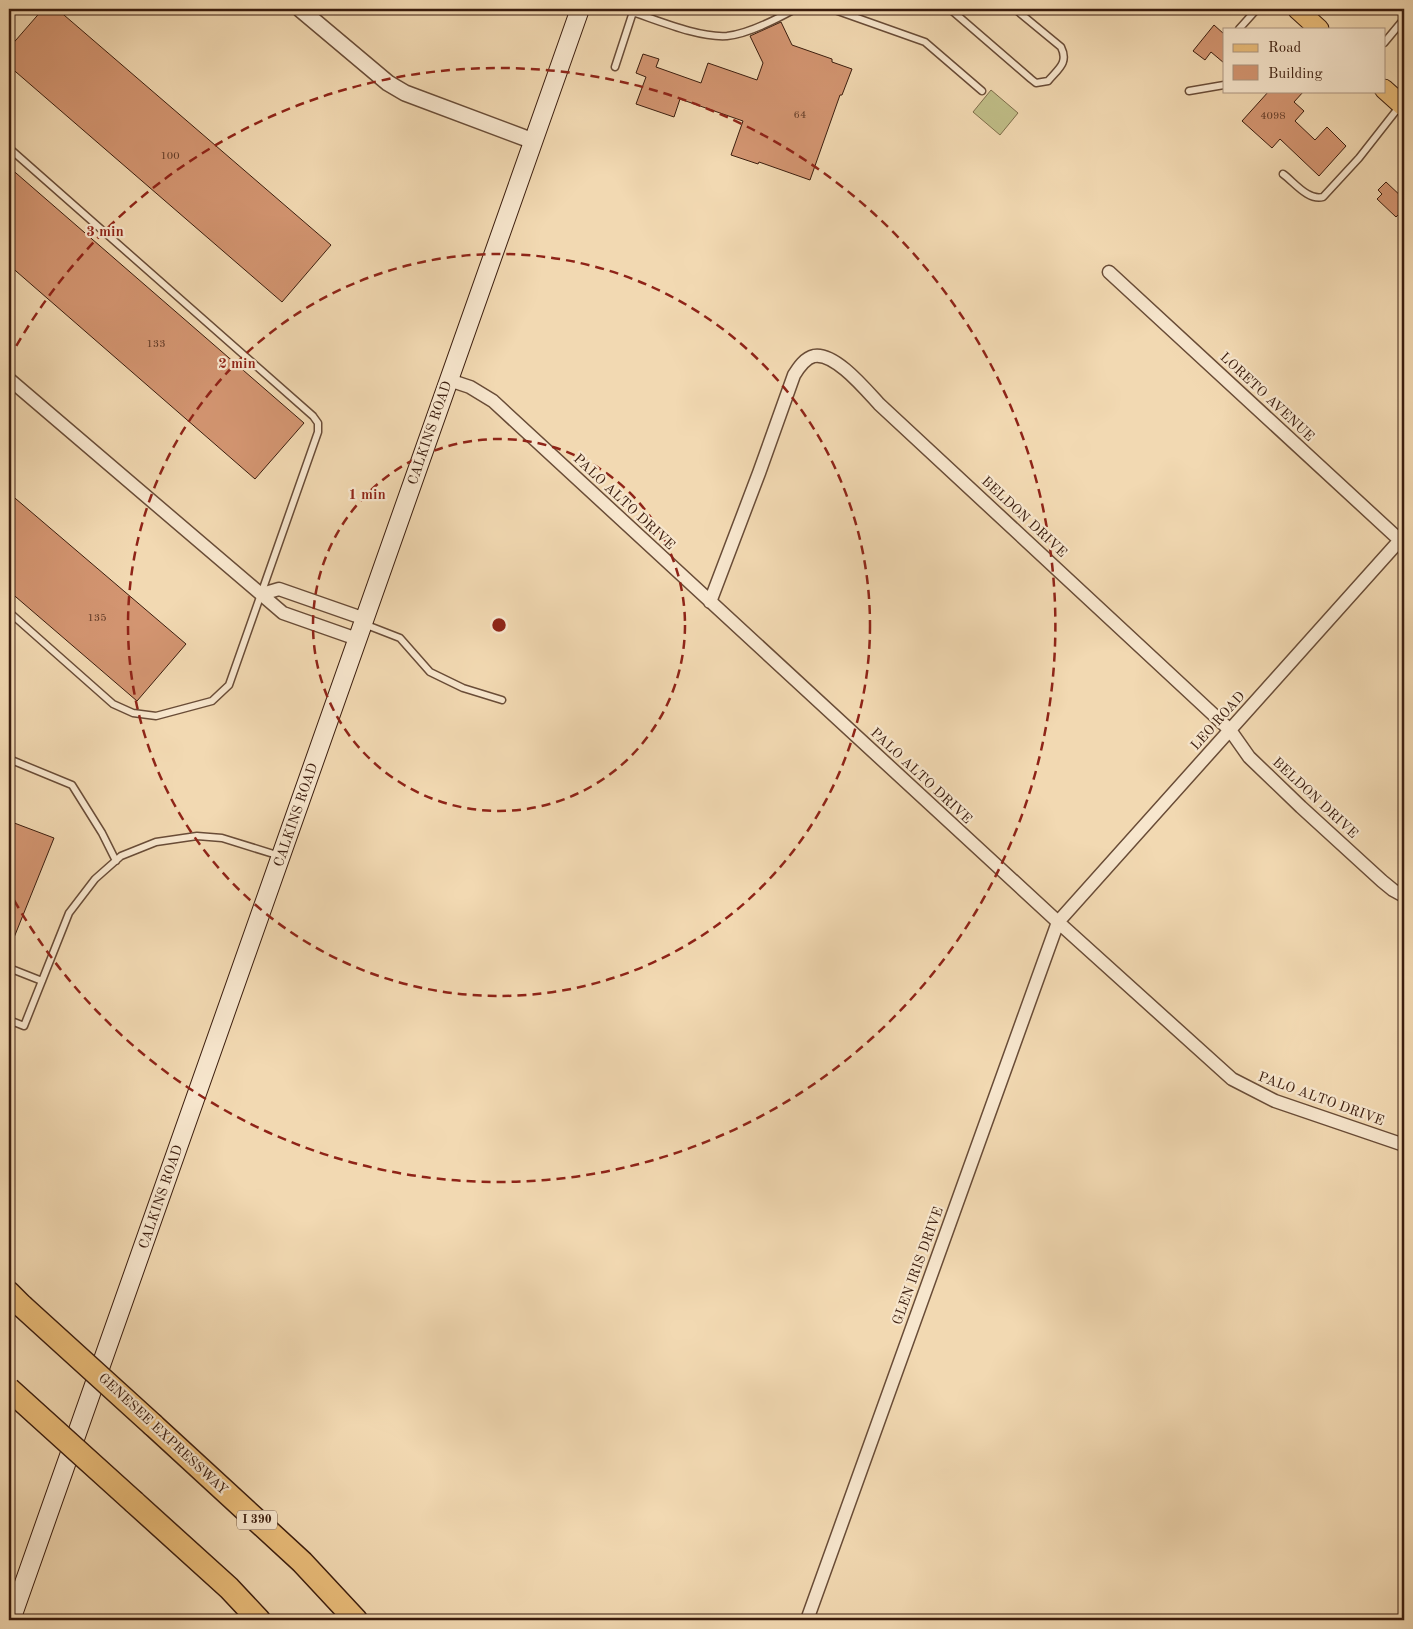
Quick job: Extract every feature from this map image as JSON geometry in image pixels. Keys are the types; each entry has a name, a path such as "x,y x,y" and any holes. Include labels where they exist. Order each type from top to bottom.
{"highway":[{"name":"GENESEE EXPRESSWAY","path":"16,1299 302,1562 356,1620"},
{"path":"9,1389 229,1588 259,1620"}],"main road":[{"name":"CALKINS ROAD","path":"11,1620 580,9"},
{"path":"1296,9 1317,28"},
{"path":"1386,90 1403,103"}],"street":[{"path":"300,9 375,72 405,94 533,141"},
{"name":"LORETO AVENUE","path":"1109,272 1402,542"},
{"name":"BELDON DRIVE","path":"710,602 794,374 802,363 812,356 820,356 832,360 846,370 879,404 1230,730 1249,757 1301,807 1382,881 1404,896"},
{"path":"9,379 284,613 362,628"},
{"name":"PALO ALTO DRIVE","path":"449,380 470,387 493,401 1058,922 1232,1079 1251,1091 1274,1101 1404,1145"},
{"name":"LEO ROAD","path":"1058,922 1402,542"},
{"path":"262,594 279,589 362,628"},
{"name":"GLEN IRIS DRIVE","path":"807,1620 1058,922"}],"lane":[{"path":"623,9 703,35 728,36 748,30 795,9"},
{"path":"832,9 924,42 982,91"},
{"path":"950,9 1036,83 1048,81 1063,63 1065,55 1060,47 1015,9"},
{"path":"1240,28 1257,9"},
{"path":"615,67 633,12"},
{"path":"1386,41 1404,19"},
{"path":"1189,90 1223,84"},
{"path":"1284,174 1311,196 1322,197 1359,158 1403,103"},
{"path":"9,148 313,416 318,424 318,432 229,685 212,701 156,716 133,713 113,704 9,612"},
{"path":"362,628 400,638 430,672 464,688 502,700"},
{"path":"9,759 72,785 102,833 116,861"},
{"path":"9,1020 24,1026 69,913 95,879 122,856 156,842 197,836 222,838 282,856"},
{"path":"9,968 42,981"}],"shaded area":[{"path":"991,90 1018,113 1000,135 973,112"}],"building":[{"path":"43,9 57,9 331,245 282,302 9,66 9,48"},
{"path":"781,22 792,45 832,59 832,62 852,69 842,95 840,95 810,180 759,162 758,164 731,155 743,121 680,99 674,117 636,104 646,77 636,73 643,54 659,59 656,67 701,83 708,63 757,80 763,63 750,36"},
{"path":"1214,25 1223,33 1223,62 1211,52 1205,60 1193,51"},
{"path":"1268,92 1303,92 1294,102 1304,111 1295,121 1315,140 1327,127 1346,146 1319,176 1280,139 1272,148 1242,121"},
{"path":"9,167 304,423 255,479 9,265"},
{"path":"1386,182 1404,199 1404,214 1402,211 1396,217 1377,199 1382,194 1378,190"},
{"path":"9,493 186,644 137,701 9,591"},
{"path":"9,821 54,838 9,950"}]}
